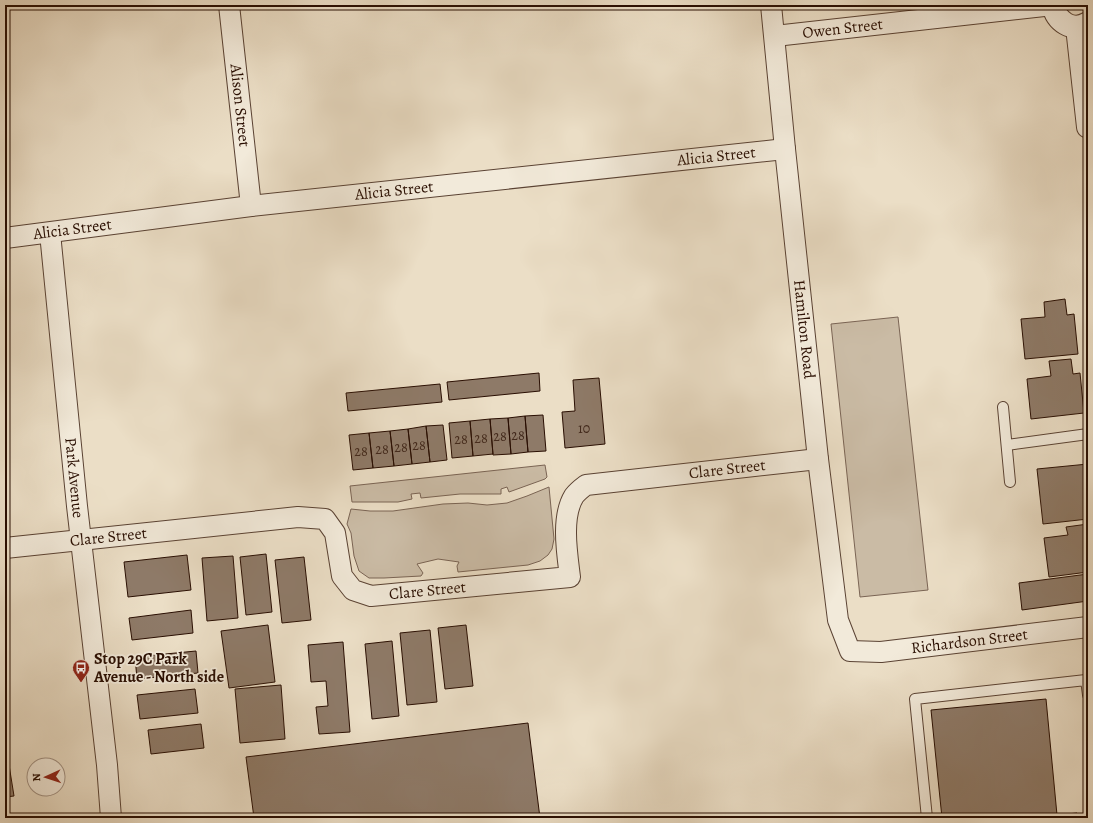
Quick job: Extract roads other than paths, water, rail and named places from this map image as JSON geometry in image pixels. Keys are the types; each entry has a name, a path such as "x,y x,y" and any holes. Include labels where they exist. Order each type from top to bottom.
{"street":[{"name":"Alison Street","path":"229,5 250,206"},
{"name":"Hamilton Road","path":"771,5 818,460 838,620 850,651"},
{"name":"Owen Street","path":"775,36 1053,5"},
{"path":"1053,5 1054,12 1063,23 1082,25 1088,127"},
{"name":"Alicia Street","path":"5,238 250,206 785,150"},
{"name":"Park Avenue","path":"50,233 80,539 108,773 111,818"},
{"name":"Clare Street","path":"5,548 298,517 325,519 335,533 342,576 353,590 371,596 570,577 566,545 568,509 575,494 586,485 818,460"},
{"name":"Richardson Street","path":"850,651 881,652 1088,627"}],"lane":[{"path":"1002,407 1010,482"},
{"path":"1007,445 1088,434"},
{"path":"927,818 914,699 1086,680 1088,695"}],"place":[{"name":"Stop 29C Park Avenue - North side","path":"81,683"}]}
